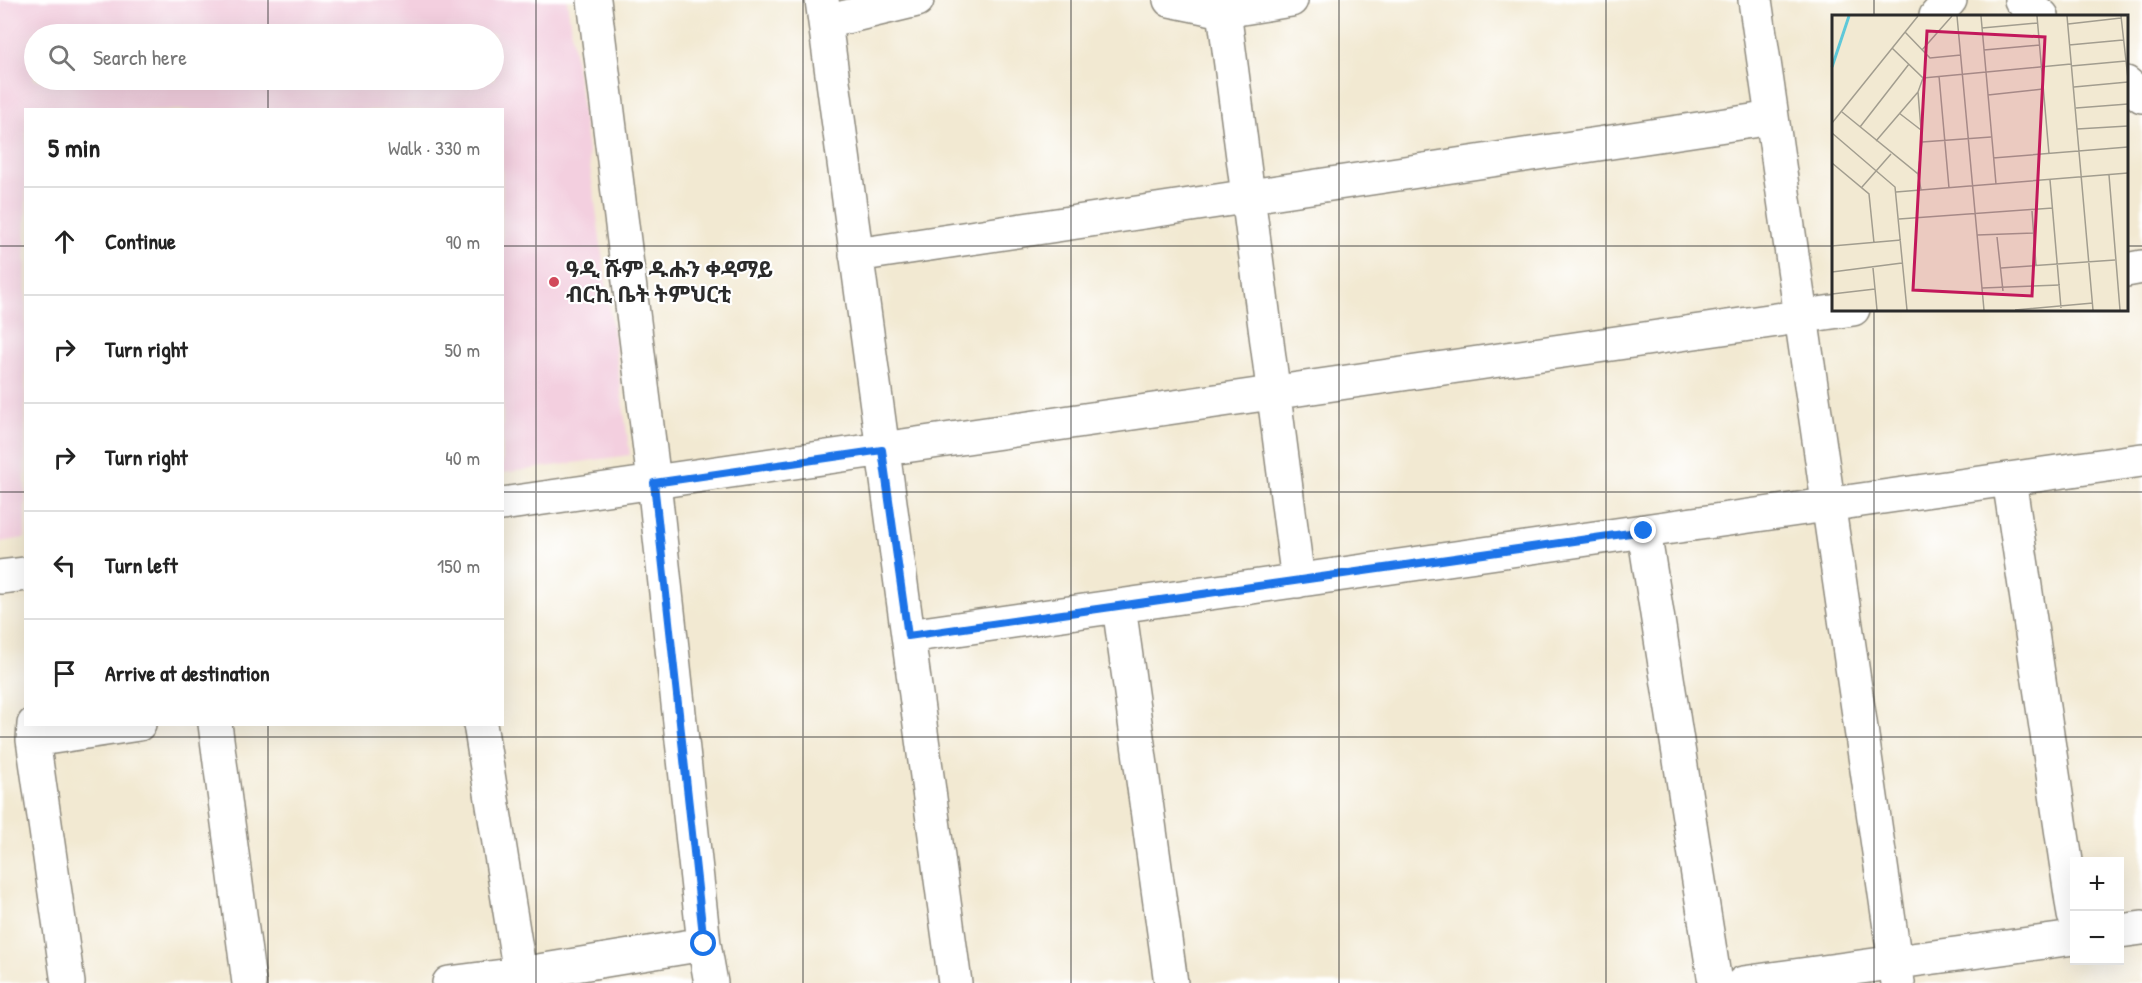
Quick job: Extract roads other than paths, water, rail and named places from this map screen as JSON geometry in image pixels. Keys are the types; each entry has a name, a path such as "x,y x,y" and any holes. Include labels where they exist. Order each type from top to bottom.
{"street":[{"path":"594,0 654,483 704,944 711,983"},
{"path":"916,0 823,11 955,983"},
{"path":"1170,0 1224,11 1291,0"},
{"path":"1755,0 1897,972"},
{"path":"1937,15 1950,0"},
{"path":"2020,0 2041,15"},
{"path":"1224,11 1298,580"},
{"path":"2127,83 2142,96"},
{"path":"856,255 1772,118"},
{"path":"2127,270 2142,267"},
{"path":"504,504 1846,310"},
{"path":"908,636 2142,460"},
{"path":"2009,479 2073,911"},
{"path":"1644,531 1715,983"},
{"path":"0,577 24,574"},
{"path":"1119,606 1171,983"},
{"path":"68,983 33,732 112,726"},
{"path":"215,726 249,983"},
{"path":"480,726 520,974"},
{"path":"2124,931 2142,928"},
{"path":"1743,983 1897,972 2070,939"},
{"path":"449,983 520,974 704,944"}],"place":[{"name":"ዓዲ ሹም ዱሑን ቀዳማይ ብርኪ ቤት ትምህርቲ","path":"554,282"}]}
